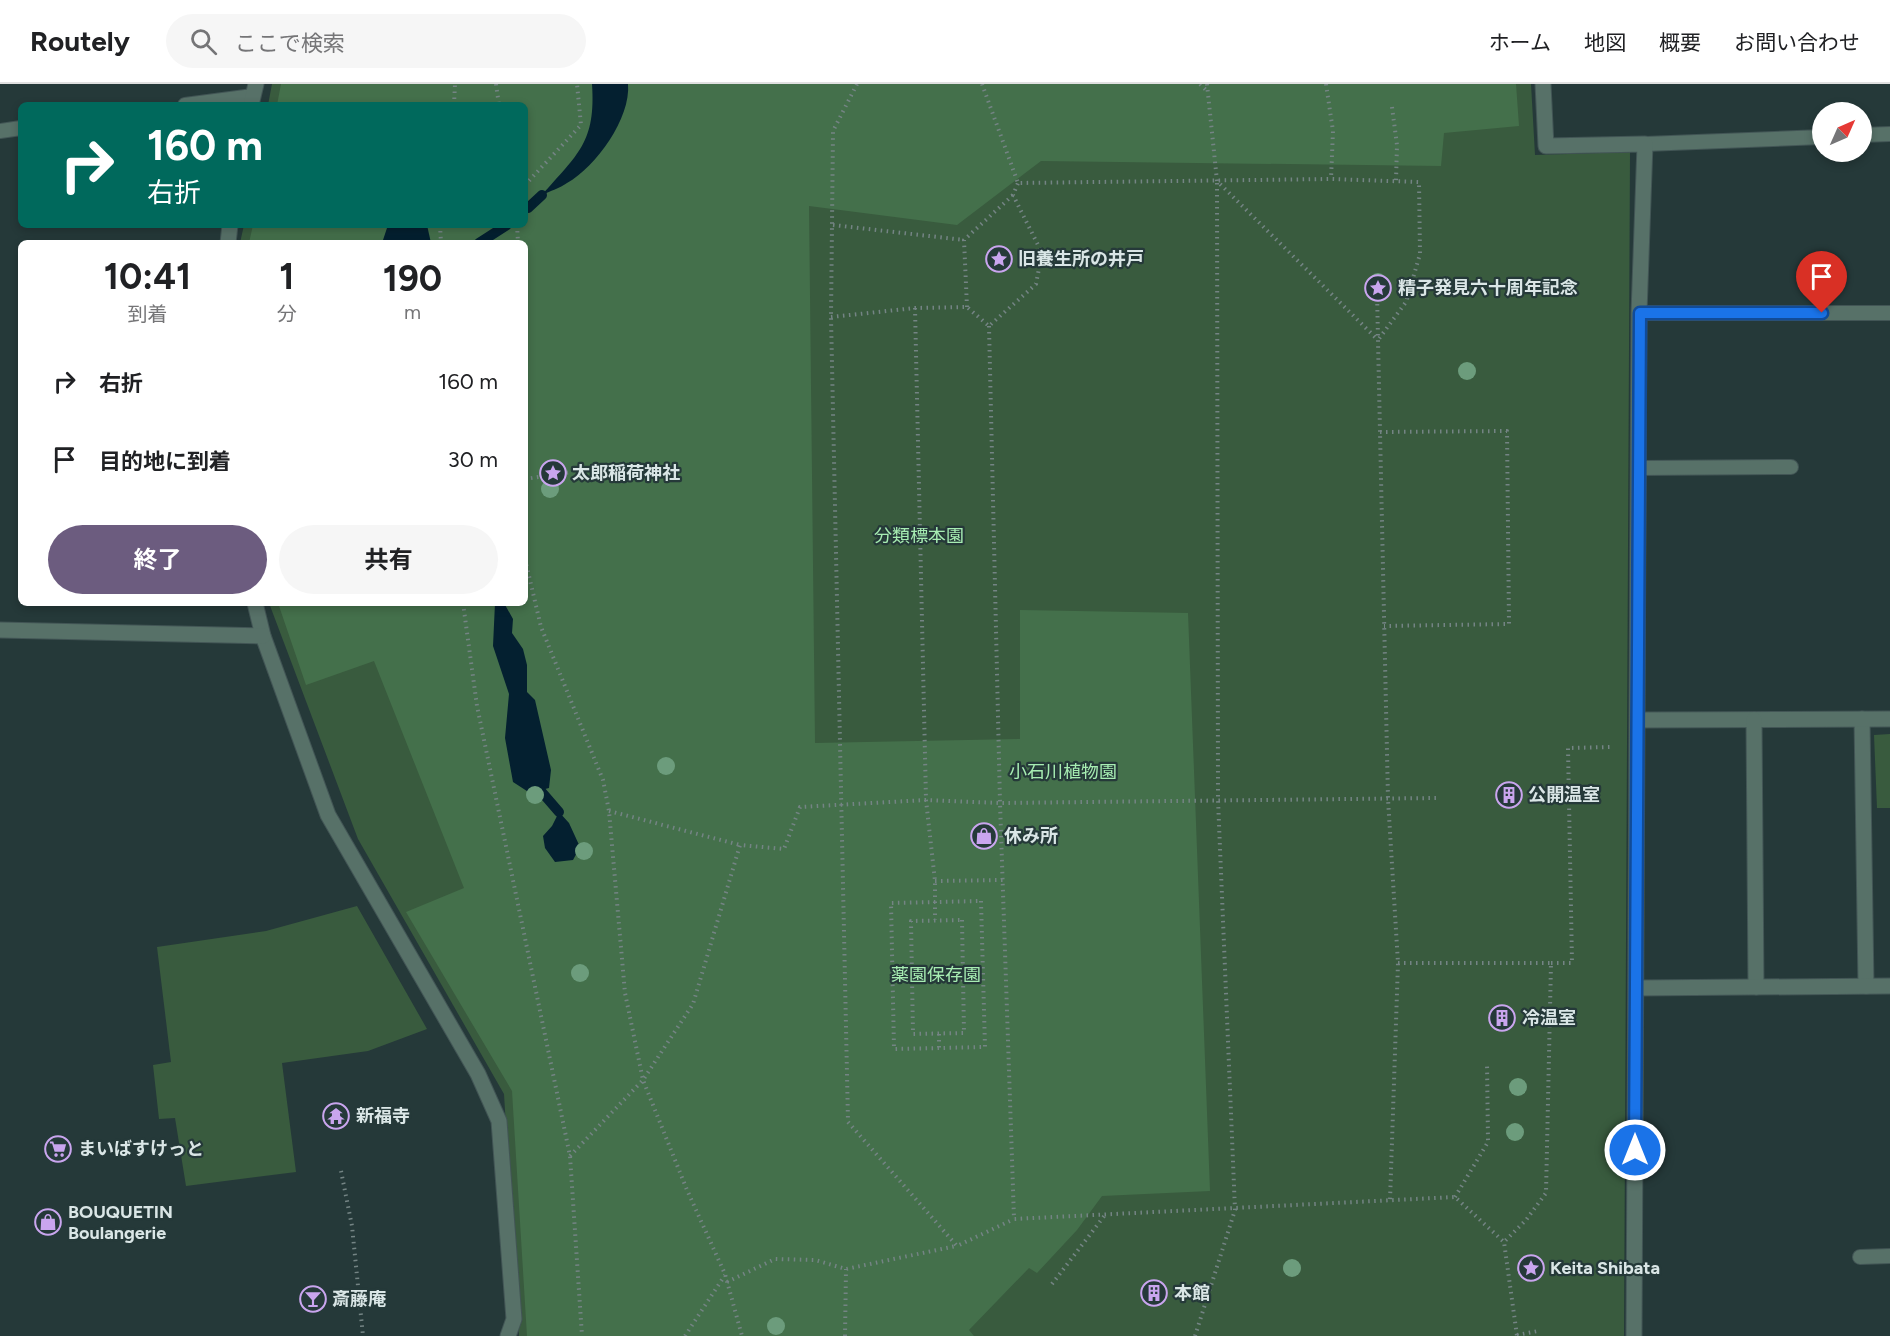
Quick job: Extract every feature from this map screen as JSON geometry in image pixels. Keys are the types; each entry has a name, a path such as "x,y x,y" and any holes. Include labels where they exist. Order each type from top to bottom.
{"street":[{"path":"1543,84 1546,146 1645,144 1640,313 1634,1336"},
{"path":"256,606 263,636 328,815 478,1074 499,1121 514,1319 508,1336"},
{"path":"0,630 263,636"},
{"path":"1862,719 1866,986"},
{"path":"1638,720 1890,719"},
{"path":"1754,720 1756,987"},
{"path":"1637,988 1890,986"}],"lane":[{"path":"206,102 253,95"},
{"path":"0,131 18,128"},
{"path":"1872,135 1890,134"},
{"path":"1645,144 1812,137"},
{"path":"1640,313 1890,313"},
{"path":"1639,468 1791,467"},
{"path":"1860,1257 1890,1256"}],"path":[{"path":"454,102 455,84"},
{"path":"496,84 499,102"},
{"path":"528,182 581,125 577,84"},
{"path":"857,84 833,131 831,317 848,1122 957,1246"},
{"path":"833,225 964,240 1013,195 1018,183 982,84"},
{"path":"1200,84 1207,91"},
{"path":"1195,1336 1235,1209 1218,800 1217,181 1206,84"},
{"path":"1326,84 1333,131 1331,179"},
{"path":"1392,107 1398,145 1396,181"},
{"path":"1018,183 1331,179 1419,182 1420,254 1406,302 1378,340"},
{"path":"1217,181 1378,340"},
{"path":"989,326 1036,284 1042,253 1013,195"},
{"path":"964,240 967,307"},
{"path":"1377,292 1388,799 1398,963 1390,1200"},
{"path":"831,317 915,308 967,307 989,326 1000,803 1014,1219"},
{"path":"915,308 926,800 935,881 935,921"},
{"path":"1380,432 1507,431 1509,624 1384,626"},
{"path":"528,479 572,472"},
{"path":"528,572 541,627 603,780 609,811 625,993 643,1080 687,1190 725,1274 742,1336"},
{"path":"463,606 477,706 570,1156 582,1336"},
{"path":"1398,963 1572,963 1568,748 1611,747"},
{"path":"609,811 740,845 784,849 800,807 842,803 926,800 1000,803 1436,798"},
{"path":"570,1156 643,1080 693,1004 740,845"},
{"path":"935,881 1003,880"},
{"path":"981,901 985,1047 894,1049 891,903 935,902 981,901"},
{"path":"962,920 964,1033 939,1034 914,1034 911,921 962,920"},
{"path":"1504,1242 1526,1220 1546,1193 1551,963"},
{"path":"939,1034 939,1048"},
{"path":"1455,1197 1488,1142 1487,1063"},
{"path":"341,1171 352,1226 363,1336"},
{"path":"727,1282 774,1259 815,1260 846,1269 957,1246 1014,1219 1455,1197 1504,1242 1517,1336 1538,1331"},
{"path":"1052,1284 1105,1214"},
{"path":"845,1336 846,1269"},
{"path":"685,1336 725,1274"}],"green space":[{"name":"小石川植物園","path":"272,84 1531,84 1535,155 1630,152 1624,1336 519,1336 504,1094 358,839 270,606 528,606 528,240 241,240 243,228 528,228 528,102 269,102"},
{"name":"薬園保存園","path":"281,84 1516,84 1519,126 1444,133 1441,166 1041,161 957,225 809,206 815,743 1020,739 1020,610 1188,613 1210,1191 1102,1196 1077,1230 1037,1273 1029,1268 969,1330 974,1336 527,1336 512,1091 406,912 464,888 374,661 306,685 279,606 528,606 528,240 250,240 252,228 528,228 528,102 278,102"},
{"path":"1890,734 1890,808 1877,808 1874,735"},
{"path":"357,906 427,1029 368,1051 282,1063 296,1172 186,1186 175,1118 159,1119 153,1065 171,1062 157,947 266,931"}],"water":[{"path":"592,84 628,84 624,112 618,126 600,154 578,176 542,195 566,169 582,146 591,120"},
{"path":"387,228 428,228 430,240 383,240"},
{"path":"495,606 506,606 513,619 512,633 523,649 527,665 527,692 535,700 551,770 549,788 530,793 513,782 505,738 509,694 493,646"},
{"path":"559,812 569,823 580,847 573,860 555,862 545,848 543,836 552,826"}],"waterway":[{"path":"528,208 542,195"},
{"path":"484,240 502,228"},
{"path":"540,790 559,812"}],"place":[{"name":"旧養生所の井戸","path":"999,259"},
{"name":"精子発見六十周年記念","path":"1378,288"},
{"name":"太郎稲荷神社","path":"553,473"},
{"name":"公開温室","path":"1509,795"},
{"name":"休み所","path":"984,836"},
{"name":"冷温室","path":"1502,1018"},
{"name":"新福寺","path":"336,1116"},
{"name":"まいばすけっと","path":"58,1149"},
{"name":"BOUQUETIN Boulangerie","path":"48,1222"},
{"name":"Keita Shibata","path":"1531,1268"},
{"name":"本館","path":"1154,1293"},
{"name":"斎藤庵","path":"313,1299"}],"route":[{"path":"1635,1150 1640,313 1822,313"}],"park label":[{"name":"分類標本園","path":"919,536"}]}
